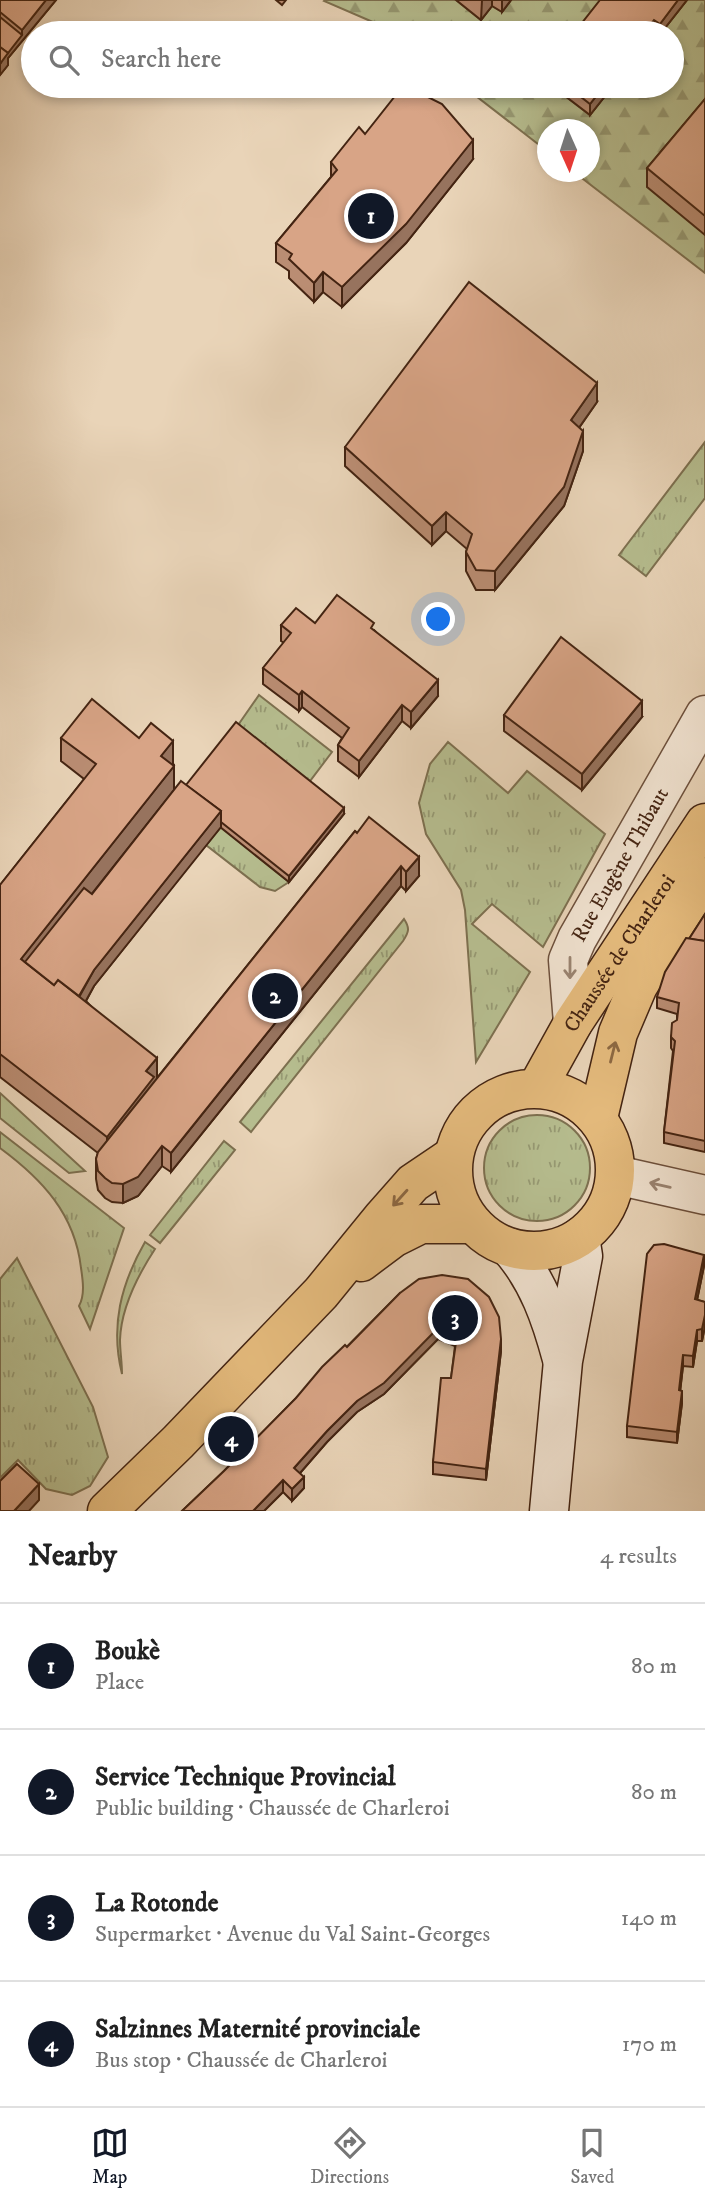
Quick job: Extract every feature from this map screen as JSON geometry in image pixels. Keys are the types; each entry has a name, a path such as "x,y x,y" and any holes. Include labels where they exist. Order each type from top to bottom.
{"main road":[{"name":"Chaussée de Charleroi","path":"537,1088 573,1023 705,823"},
{"name":"Chaussée de Charleroi","path":"598,1118 618,1033 638,986 705,877"},
{"path":"537,1088 571,1097 598,1118 613,1148 616,1175 611,1199 598,1220 580,1237 558,1247 534,1251 510,1248 484,1234 473,1224 460,1204 453,1181 453,1156 458,1140 477,1111 505,1094 537,1088"},
{"path":"107,1511 178,1442 321,1293 413,1183 453,1156"},
{"path":"321,1293 394,1238 421,1224 473,1224"}],"street":[{"name":"Rue Eugène Thibaut","path":"573,1023 568,960 577,939 705,715"},
{"path":"616,1175 705,1195"},
{"path":"549,1511 563,1361 583,1256 580,1237"},
{"path":"510,1248 526,1266 552,1320 563,1361"}],"green space":[{"path":"456,0 481,20 492,6 502,12 511,0 609,0 592,21 370,21 324,1"},
{"path":"687,0 705,0 705,273 587,182 600,182 600,119 537,119 537,143 479,98 568,98 590,115 603,98 684,98 684,21 670,21"},
{"path":"705,442 705,498 646,576 619,555"},
{"path":"259,695 332,752 307,785 236,728"},
{"path":"448,742 508,793 527,771 605,834 543,947 492,904 472,924 530,972 476,1062 465,910 461,890 426,834 419,803 430,764"},
{"path":"221,827 289,882 275,891 260,887 206,845"},
{"path":"404,919 408,930 403,941 251,1132 240,1122"},
{"path":"0,1093 85,1171 69,1173 0,1118"},
{"path":"537,1115 557,1119 574,1131 586,1148 590,1168 586,1188 574,1205 557,1217 537,1221 517,1217 500,1205 488,1188 484,1168 488,1148 500,1131 517,1119"},
{"path":"0,1132 124,1228 90,1329 79,1306 83,1293 82,1278 78,1249 72,1231 64,1214 43,1185 0,1148"},
{"path":"224,1141 235,1150 160,1243 150,1235"},
{"path":"145,1242 155,1249 127,1304 120,1340 122,1374 117,1339 120,1306 130,1274"},
{"path":"17,1258 93,1407 108,1457 90,1486 72,1495 46,1489 18,1460 0,1478 0,1279"}],"building":[{"path":"0,0 46,0 29,21 21,21 21,29 0,12"},
{"path":"600,0 678,0 662,21 583,21"},
{"path":"0,17 21,36 8,53 0,47"},
{"path":"0,47 8,53 0,64"},
{"path":"394,98 430,98 442,104 473,140 406,224 342,287 323,272 314,283 289,259 292,254 276,243 337,170 331,162 359,127 365,134"},
{"path":"582,98 595,98 590,104"},
{"path":"705,99 705,216 647,168"},
{"path":"469,282 597,383 571,420 583,431 564,487 495,571 476,570 466,552 472,534 446,512 432,526 345,447"},
{"path":"337,595 374,623 371,628 438,680 411,712 402,705 359,761 338,745 349,728 302,691 299,695 263,668 291,633 281,625 296,608 315,623"},
{"path":"561,637 642,701 582,774 504,715"},
{"path":"92,699 139,738 151,723 173,741 161,756 174,766 21,959 54,985 58,980 157,1058 146,1071 154,1077 107,1137 0,1054 0,885 96,764 61,738"},
{"path":"236,722 344,808 289,876 221,822 221,811 186,785"},
{"path":"181,781 221,811 94,970 79,996 58,980 54,985 25,962 84,888 92,894"},
{"path":"369,817 419,857 406,872 401,866 171,1153 162,1146 138,1177 123,1184 112,1183 105,1178 98,1171 98,1152"},
{"path":"705,914 705,941 689,939"},
{"path":"686,938 705,941 705,1141 664,1132 675,1041 671,1037 672,1023 677,1020 679,1003 657,997 665,972"},
{"path":"664,1244 704,1255 695,1299 705,1302 705,1315 702,1329 697,1330 693,1356 683,1355 677,1432 627,1426 647,1254 654,1245"},
{"path":"442,1275 468,1279 489,1297 499,1317 501,1339 486,1469 433,1462 441,1378 451,1378 457,1335 438,1328 384,1383 357,1401 327,1431 294,1468 304,1477 292,1489 283,1480 253,1511 182,1511 296,1398 322,1367 345,1345 347,1347 400,1293 419,1279"},
{"path":"17,1464 39,1484 14,1511 0,1511 0,1481"}],"place":[{"name":"Boukè","path":"371,216"},
{"name":"Service Technique Provincial","path":"275,996"},
{"name":"La Rotonde","path":"455,1318"},
{"name":"Salzinnes Maternité provinciale","path":"231,1439"}]}
